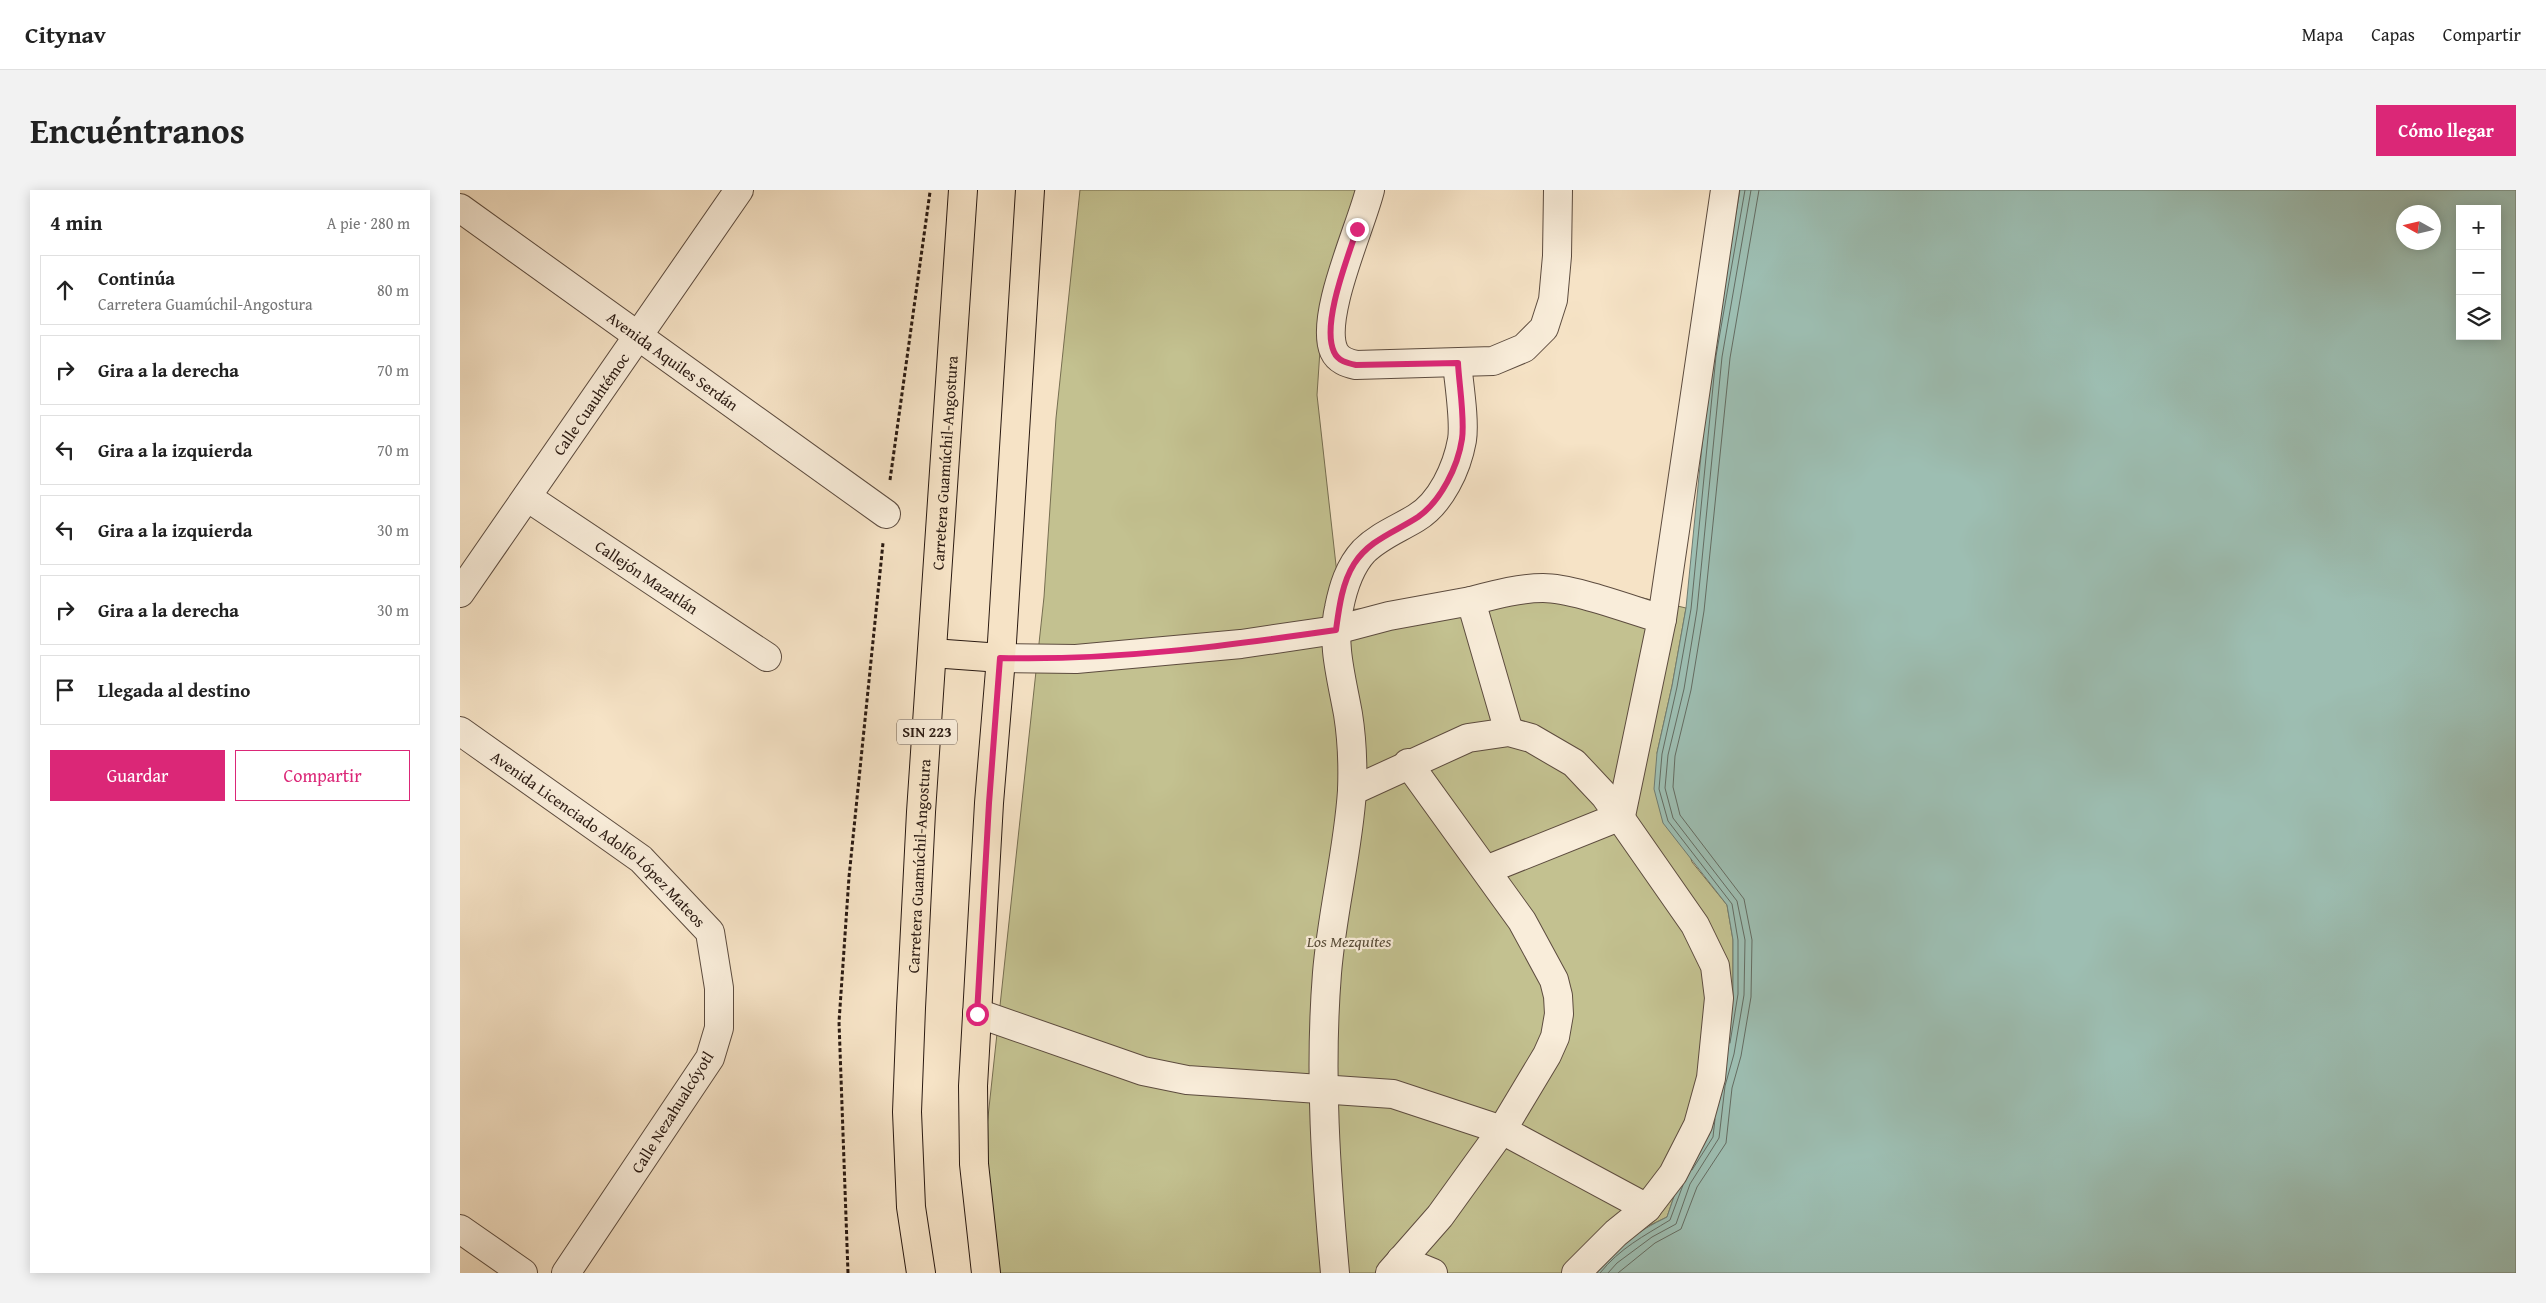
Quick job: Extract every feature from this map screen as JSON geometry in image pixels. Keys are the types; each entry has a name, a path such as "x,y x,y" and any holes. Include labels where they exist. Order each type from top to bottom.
{"main road":[{"name":"Carretera Guamúchil-Angostura","path":"921,1273 911,1206 907,1112 920,812 963,190"},
{"path":"986,1273 974,1164 973,1086 989,803 1030,190"},
{"path":"932,653 1000,658"}],"street":[{"name":"Calle Cuauhtémoc","path":"460,593 740,190"},
{"path":"1370,190 1335,300 1331,343 1334,353 1341,360 1356,365 1493,361 1524,348 1544,328 1553,300 1557,256 1558,190"},
{"path":"1621,816 1662,619 1725,190"},
{"name":"Avenida Aquiles Serdán","path":"460,208 886,514"},
{"path":"1335,1273 1326,1177 1323,1088 1327,972 1352,791 1352,742 1336,630 1344,585 1353,565 1364,552 1384,535 1419,516 1438,496 1452,472 1462,439 1458,363"},
{"name":"Callejón Mazatlán","path":"527,497 767,657"},
{"path":"1000,658 1076,659 1118,657 1241,644 1336,630 1389,616 1510,592 1544,588 1562,590 1662,619"},
{"path":"1471,601 1509,732"},
{"name":"Avenida Licenciado Adolfo López Mateos","path":"460,731 641,859 710,932"},
{"path":"1352,791 1408,763 1468,738 1509,732 1531,738 1574,763 1621,816 1695,925 1715,966 1719,998 1711,1078 1698,1126 1673,1174 1647,1208 1616,1233 1576,1273"},
{"path":"1395,1267 1440,1216 1502,1130 1553,1043 1559,1014 1558,996 1554,980 1522,922 1408,763"},
{"path":"1486,870 1621,816"},
{"name":"Calle Nezahualcóyotl","path":"566,1273 710,1058 719,1028 719,988 710,932"},
{"path":"977,1014 1143,1071 1188,1080 1394,1094 1502,1130 1647,1208"},
{"path":"460,1229 524,1273"},
{"path":"1395,1267 1433,1273"}],"path":[{"path":"848,1273 838,1022 849,878 886,514 931,190"}],"green space":[{"name":"Los Mezquites","path":"1080,190 1358,190 1324,290 1317,395 1341,610 1630,595 1686,608 1672,686 1657,753 1692,862 1727,905 1733,940 1733,994 1723,1052 1714,1084 1709,1135 1680,1179 1667,1217 1646,1227 1594,1273 998,1273 985,1145 1044,597 1056,418"}],"water":[{"path":"1740,190 2516,190 2516,1273 1594,1273 1627,1241 1667,1217 1680,1179 1709,1135 1714,1084 1723,1052 1733,994 1733,940 1727,905 1663,823 1654,789 1657,753 1672,686 1686,608 1711,355"}],"route":[{"path":"977,1014 989,803 1000,658 1046,660 1118,657 1158,651 1241,644 1336,630 1344,585 1353,565 1364,552 1384,535 1419,516 1438,496 1452,472 1462,439 1458,363 1356,365 1341,360 1334,353 1331,343 1335,300 1357,229"}]}
